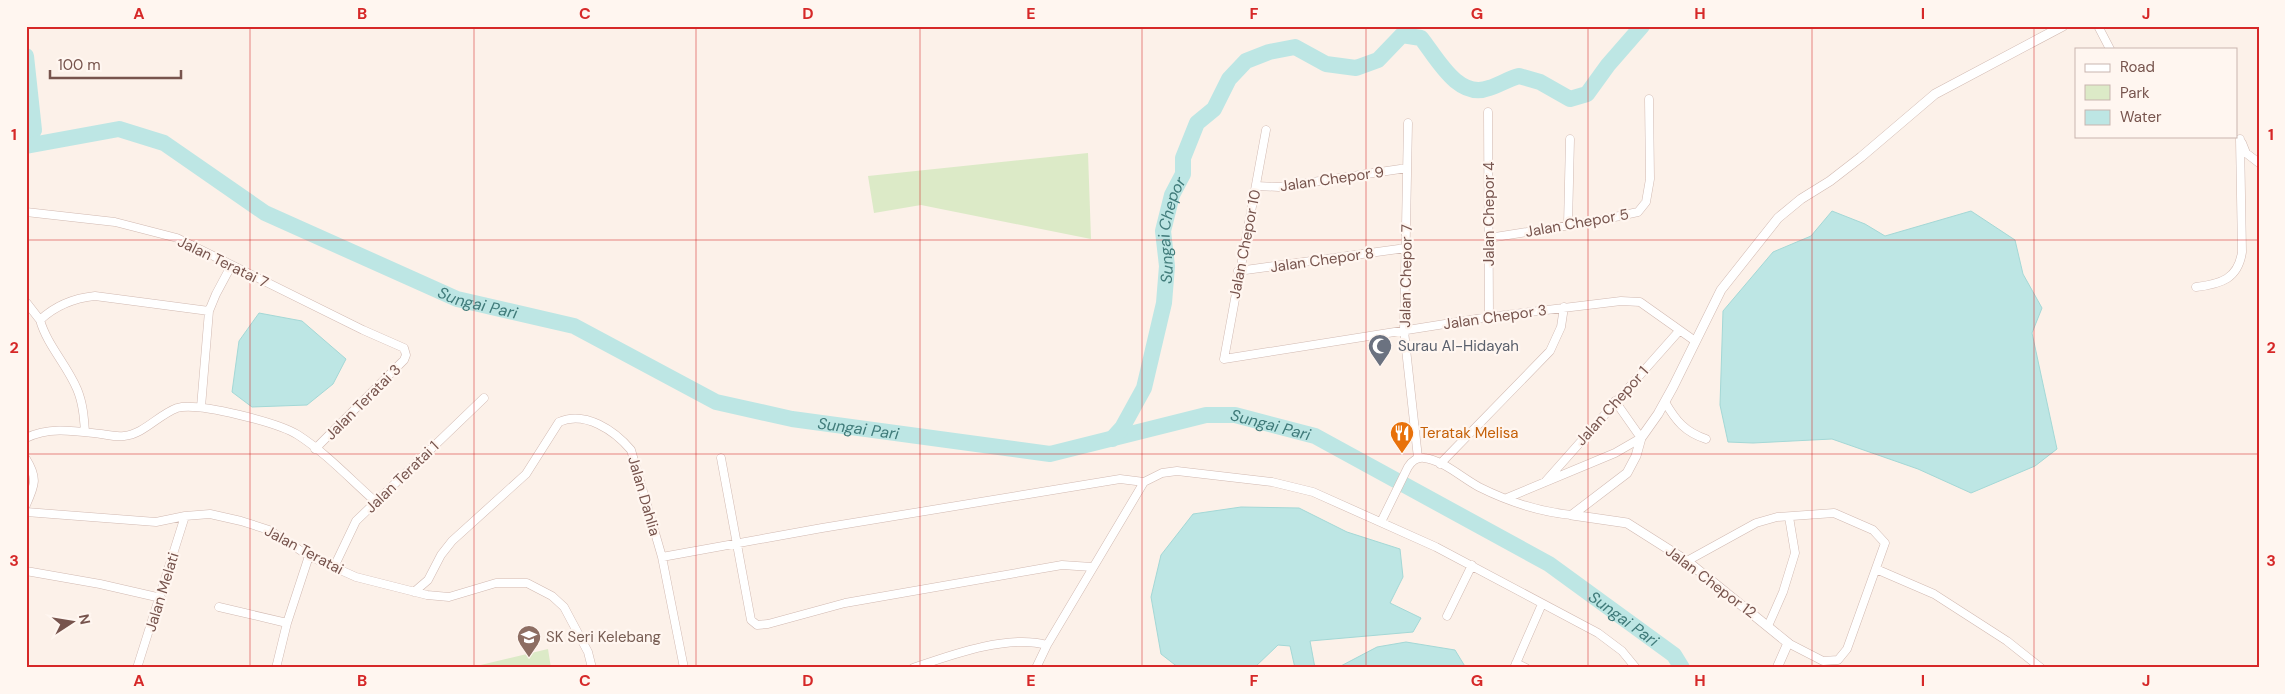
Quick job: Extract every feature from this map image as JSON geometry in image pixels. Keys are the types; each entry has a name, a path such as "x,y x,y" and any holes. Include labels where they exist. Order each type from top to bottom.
{"street":[{"path":"1381,522 1408,466 1418,458 1440,464 1481,488 1507,498 1545,511 1572,515 1627,473 1636,456 1641,438 1665,402 1721,290 1778,218 1801,199 1830,181 1860,158 1936,94 2063,26"},
{"path":"2098,26 2109,48"},
{"name":"Jalan Chepor 5","path":"1489,238 1638,212 1646,202 1650,180 1650,99"},
{"name":"Jalan Chepor 4","path":"1488,112 1489,317"},
{"name":"Jalan Chepor 7","path":"1408,123 1404,331 1418,458"},
{"name":"Jalan Chepor 10","path":"1224,359 1238,271 1266,130"},
{"path":"2238,138 2246,153 2259,163"},
{"path":"2196,287 2212,285 2235,274 2240,265 2242,252 2238,138"},
{"path":"1568,224 1570,139"},
{"name":"Jalan Chepor 9","path":"1256,186 1279,187 1407,168"},
{"name":"Jalan Teratai 7","path":"26,212 115,222 177,238 362,330 402,346 406,352"},
{"name":"Jalan Chepor 8","path":"1238,271 1406,248"},
{"path":"201,407 209,311 231,266"},
{"path":"40,320 58,306 77,298 95,296 209,311"},
{"path":"26,302 40,320 44,332 78,391 84,414 85,432"},
{"name":"Jalan Chepor 3","path":"1224,359 1489,317 1621,302 1640,302 1695,341"},
{"path":"1440,464 1550,351 1561,327 1564,307"},
{"name":"Jalan Chepor 1","path":"1545,482 1679,331"},
{"name":"Jalan Teratai 3","path":"316,449 404,360 406,352"},
{"name":"Jalan Teratai 1","path":"334,567 353,526 484,398"},
{"path":"1615,401 1641,438"},
{"path":"1665,402 1676,420 1686,431 1706,438"},
{"path":"26,438 33,434 62,430 122,437 135,434 178,408 213,408 267,423 297,434 376,502"},
{"name":"Jalan Dahlia","path":"414,592 428,580 441,554 452,541 526,474 544,448 552,430 559,422 566,419 577,419 609,428 631,450 662,557 684,668"},
{"name":"Jalan Chepor 1","path":"1507,498 1615,453 1641,438"},
{"path":"26,458 34,471 34,486 26,505"},
{"path":"721,458 751,620 757,625 768,624 845,603 1062,565 1092,567"},
{"path":"1036,668 1047,644 1144,482 1162,473 1177,471 1278,483 1313,492 1472,565 1598,633 1622,651 1636,668"},
{"path":"662,557 822,528 1120,479 1144,482"},
{"name":"Jalan Teratai","path":"26,512 156,522 185,516 210,514 269,530 309,556 356,577 414,592 449,597 496,583 527,582 552,596 564,607 584,644 592,668"},
{"path":"1687,561 1756,523 1789,517 1834,513 1873,530 1885,543 1848,648 1838,660 1823,661 1788,643 1777,668"},
{"name":"Jalan Chepor 12","path":"1572,515 1627,523 1687,561 1788,643"},
{"name":"Jalan Melati","path":"137,668 161,598 185,516"},
{"path":"1768,626 1783,592 1795,553 1789,517"},
{"path":"276,668 287,623 309,556"},
{"path":"1447,616 1472,565"},
{"path":"1876,569 1934,594 2008,641 2041,668"},
{"path":"26,571 100,584 161,598"},
{"path":"1526,668 1515,665 1542,604"},
{"path":"219,607 287,623"},
{"path":"913,668 984,646 1037,642 1047,644"}],"green space":[{"path":"1088,153 1091,239 921,205 874,213 868,176"},
{"name":"SK Seri Kelebang","path":"548,649 551,668 468,668"}],"water":[{"path":"1832,211 1865,224 1885,236 1971,211 2015,240 2023,274 2042,308 2032,333 2057,449 2035,466 1971,493 1918,469 1832,439 1753,443 1728,442 1720,405 1723,311 1773,252 1811,236"},
{"path":"259,313 302,321 346,359 333,384 307,405 252,407 232,392 239,341"},
{"path":"1241,507 1299,508 1347,532 1400,549 1403,577 1390,603 1421,618 1413,632 1310,641 1315,668 1295,668 1290,646 1278,645 1254,668 1179,668 1161,654 1151,597 1161,555 1193,514"},
{"path":"1406,642 1455,650 1466,668 1337,668 1377,647"}],"waterway":[{"name":"Sungai Chepor","path":"1112,439 1122,428 1144,388 1164,303 1167,266 1163,231 1172,195 1183,174 1183,158 1197,123 1214,109 1229,79 1246,61 1269,52 1295,47 1326,64 1356,68 1378,60 1402,35 1421,38 1449,75 1458,83 1468,88 1478,90 1489,88 1519,76 1540,82 1570,99 1587,94 1608,65 1642,26"},
{"path":"26,56 34,130 26,146"},
{"name":"Sungai Pari","path":"26,146 119,129 164,143 265,213 457,299 574,326 716,402 792,419 1050,454 1206,415 1235,415 1315,436 1549,564 1674,655 1682,668"}],"place":[{"name":"Surau Al-Hidayah","path":"1380,367"},
{"name":"Teratak Melisa","path":"1402,454"},
{"name":"SK Seri Kelebang","path":"529,658"}]}
